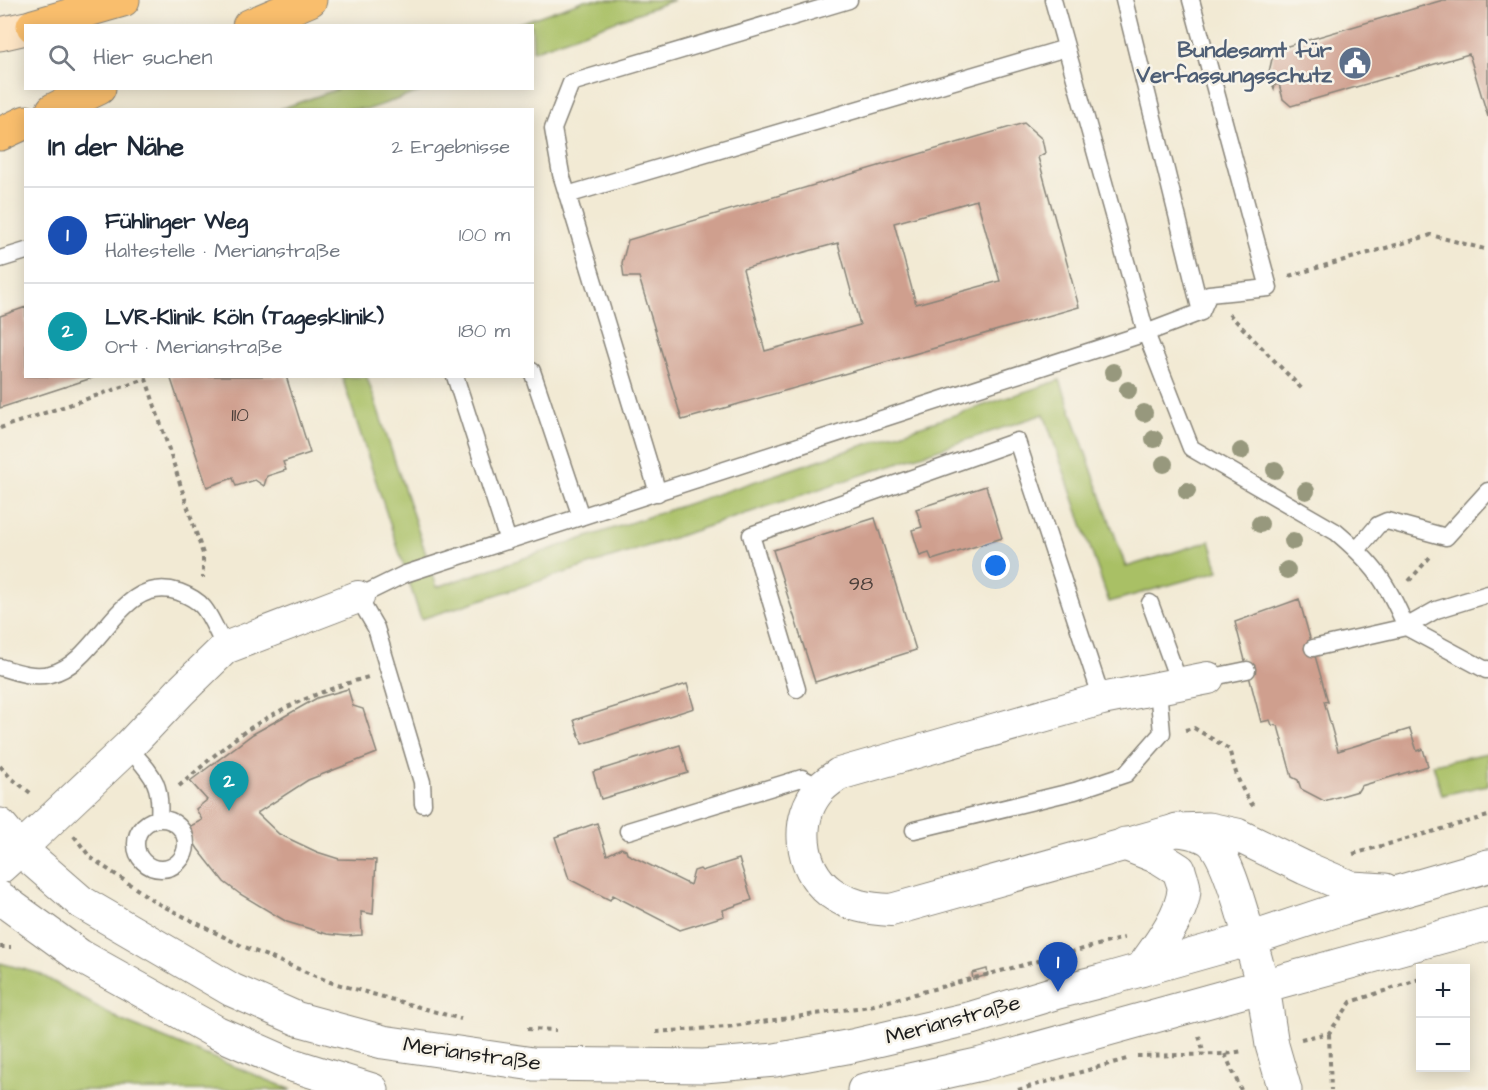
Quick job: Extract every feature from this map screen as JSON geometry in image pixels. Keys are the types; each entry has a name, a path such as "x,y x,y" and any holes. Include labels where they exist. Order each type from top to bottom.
{"highway":[{"path":"40,24 123,0"},
{"path":"254,24 310,0"},
{"path":"57,108 95,90"},
{"path":"0,134 24,123"}],"main road":[{"path":"0,34 24,28"}],"street":[{"name":"Merianstraße","path":"358,597 225,648 128,747 57,815 7,847 105,918 232,990 298,1019 383,1042 533,1064 704,1066 775,1060 923,1030 1250,939 1318,916 1488,866"},
{"path":"1182,684 1102,699 839,774 821,788 810,805 803,830 805,851 812,870 830,891 853,904 869,909 891,910 1177,830 1209,829 1237,835 1352,888 1402,891"},
{"path":"1177,830 1194,833 1210,840 1223,859 1250,939 1263,987 1272,1045 1285,1090"},
{"path":"1125,844 1160,858 1179,870 1184,889 1172,924 1142,970"},
{"path":"0,898 80,956 216,1032 289,1064 372,1090"},
{"name":"Merianstraße","path":"864,1090 981,1064 1488,924"}],"lane":[{"path":"658,492 567,195 553,129 571,83 849,0"},
{"path":"1053,0 1146,333 1191,448 1336,532 1377,571 1393,595 1406,627 1485,670 1488,669"},
{"path":"1124,0 1201,312"},
{"path":"423,804 422,782 376,628 358,597 405,574 1146,333 1201,312 1209,294 1269,288 1191,0"},
{"path":"567,195 1066,48"},
{"path":"0,259 24,251"},
{"path":"534,377 581,518"},
{"path":"456,378 508,541"},
{"path":"797,688 751,535 1017,441 1102,699"},
{"path":"1357,550 1378,525 1387,520 1446,537 1488,492"},
{"path":"0,666 23,674 50,674 72,663 131,600 150,590 168,589 186,595 203,607 225,648"},
{"path":"1313,648 1406,627 1436,610 1488,594"},
{"path":"914,830 1075,791 1126,774 1162,733 1182,684 1150,603"},
{"path":"1182,684 1247,670"},
{"path":"128,747 153,776 159,788 159,818"},
{"path":"628,831 802,778 821,788"}],"path":[{"path":"1269,288 1278,279 1431,236 1488,250"},
{"path":"1209,294 1302,389"},
{"path":"0,429 146,379 203,554 203,607"},
{"path":"1393,595 1415,575 1446,537"},
{"path":"160,801 233,741 270,716 319,693 389,671"},
{"path":"1162,733 1194,728 1229,749 1247,799 1263,816"},
{"path":"0,766 10,777 57,815 90,857 156,903 240,945 330,982 472,1021"},
{"path":"1305,868 1317,856 1344,857 1488,816"},
{"path":"650,1032 727,1027 870,1006 1172,924"},
{"path":"1331,1090 1329,1034 1351,1002 1416,980"},
{"path":"518,1028 563,1030"},
{"path":"1018,1090 1141,1055 1225,1054 1329,1034"},
{"path":"1225,1054 1241,1090"}],"green space":[{"path":"585,0 674,0 534,51 534,24 517,24"},
{"path":"335,90 425,90 372,108 283,108"},
{"path":"342,378 367,378 437,587 1060,380 1126,567 1210,541 1219,571 1109,602 1044,414 661,542 421,619"},
{"path":"1488,753 1488,785 1442,795 1433,764"},
{"path":"0,963 38,973 122,1021 292,1090 0,1090"}],"building":[{"name":"Bundesamt für Verfassungsschutz","path":"1443,0 1488,0 1488,117 1469,54 1291,106 1283,99 1279,84 1275,85 1274,89 1269,72 1274,50"},
{"path":"1024,123 1042,139 1045,153 1038,157 1079,307 682,420 639,277 624,277 622,263 628,240","holes":["977,200 1000,281 916,304 894,223","838,243 860,325 765,351 743,269"]},
{"path":"24,308 24,378 92,378 0,408 0,316"},
{"path":"171,378 287,378 310,453 283,462 286,470 267,476 264,486 255,480 236,486 233,478 207,487"},
{"path":"986,486 1002,538 932,560 929,553 920,556 912,530 922,527 916,509"},
{"path":"875,518 916,650 815,682 773,550"},
{"path":"1299,599 1328,702 1324,701 1338,751 1410,729 1417,751 1423,749 1428,766 1361,786 1358,791 1324,801 1301,789 1298,780 1292,777 1278,726 1272,725 1270,720 1261,722 1235,622"},
{"path":"687,684 694,708 582,744 574,720"},
{"path":"348,689 353,706 363,709 377,753 308,780 257,813 279,834 317,852 339,859 376,860 373,914 361,912 362,935 346,936 327,934 287,922 240,894 224,882 185,829 202,820 196,809 207,800 190,781 253,734 317,698"},
{"path":"680,745 688,773 601,799 593,772"},
{"path":"597,823 607,855 621,848 626,850 627,854 690,885 694,871 700,869 702,871 739,859 752,900 723,910 724,916 680,930 613,895 610,900 569,879 555,837"},
{"path":"987,969 988,975 973,979 972,973"}],"place":[{"name":"Bundesamt für Verfassungsschutz","path":"1355,63"},
{"name":"LVR-Klinik Köln (Tagesklinik)","path":"229,811"},
{"name":"Fühlinger Weg","path":"1058,992"}]}
